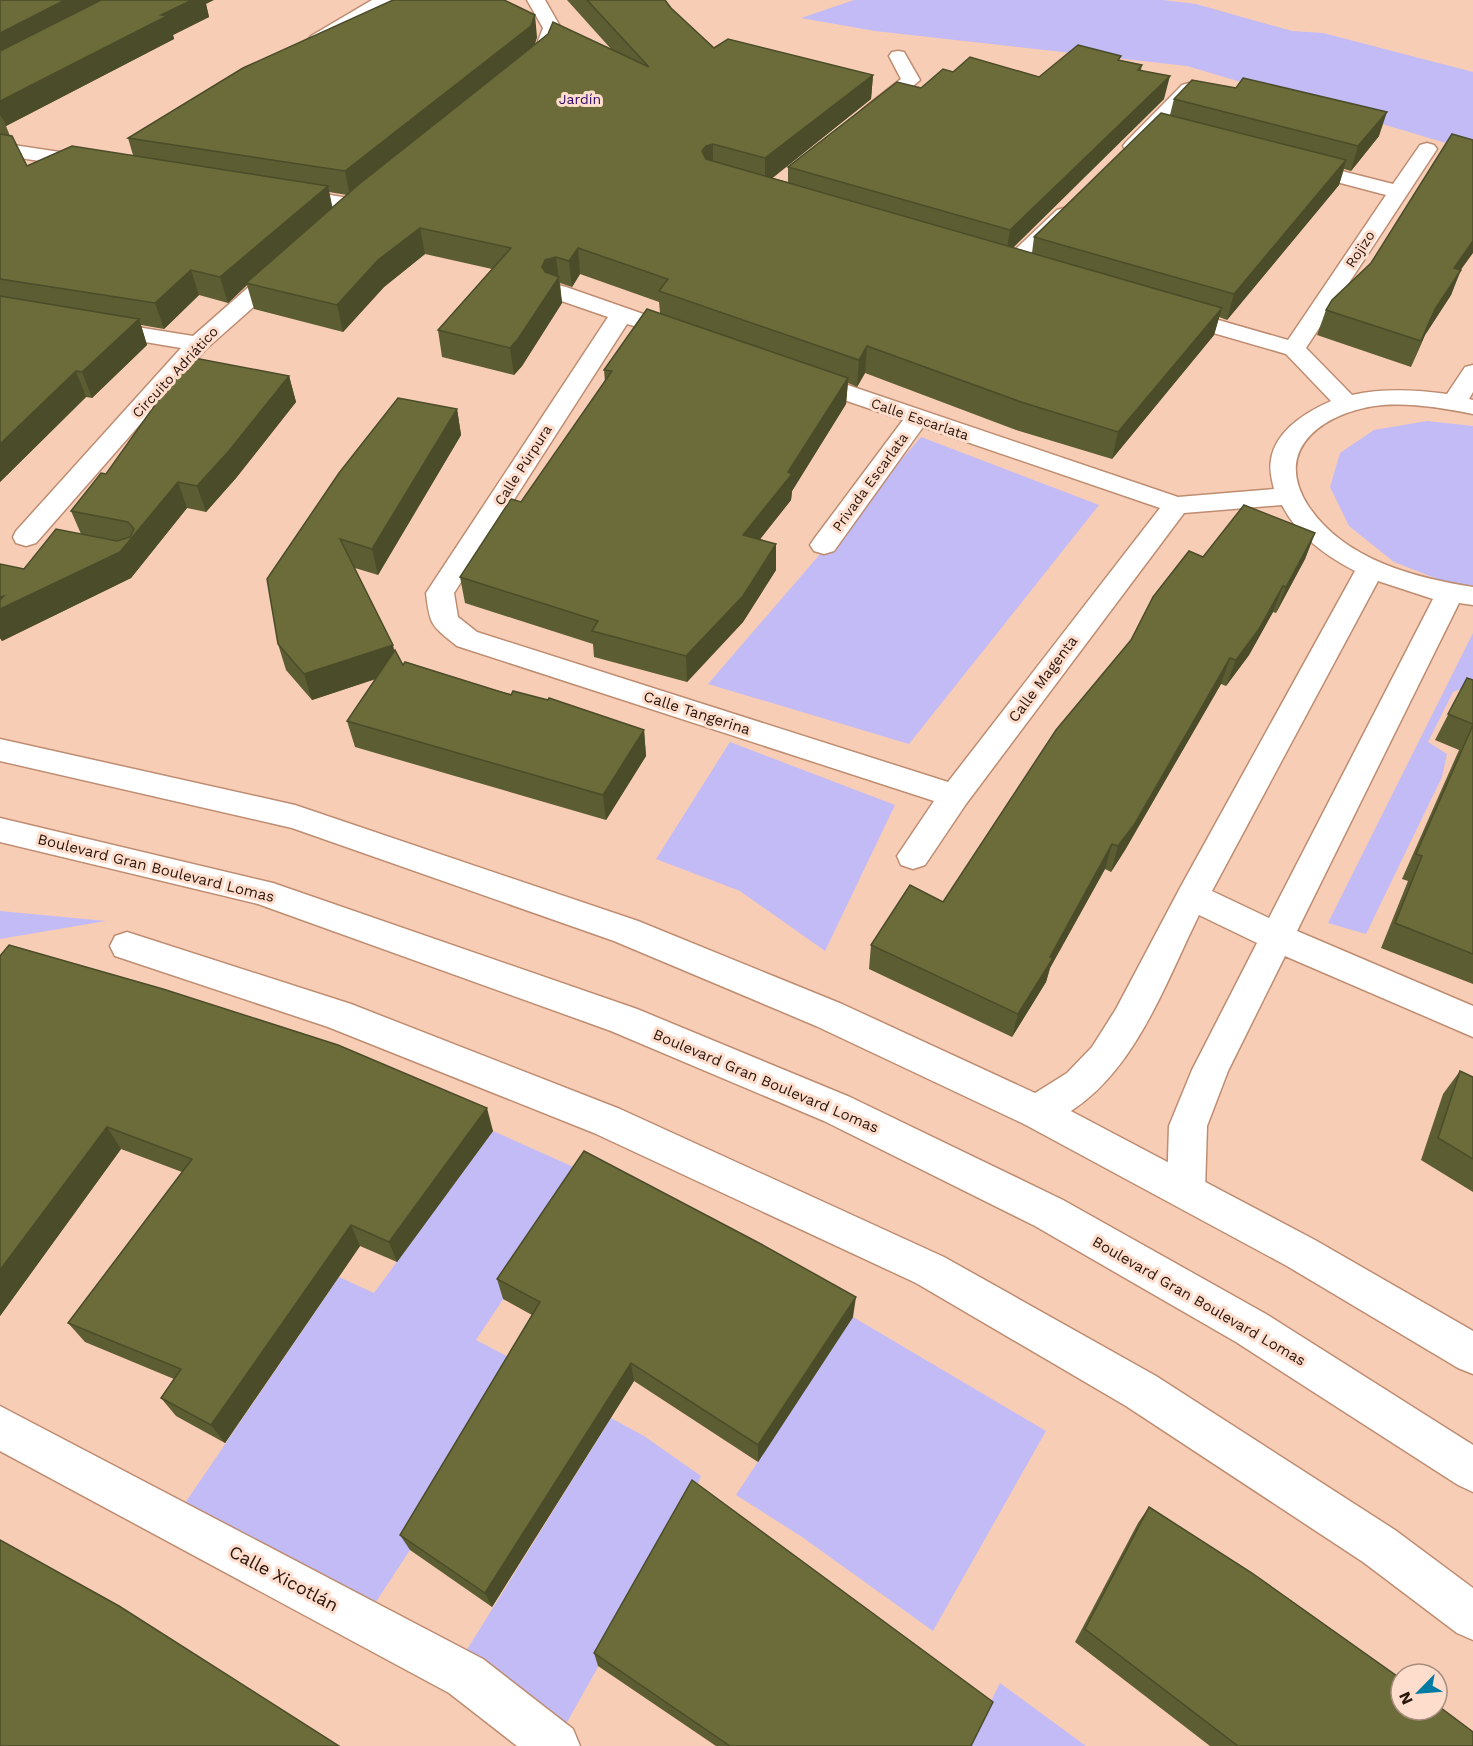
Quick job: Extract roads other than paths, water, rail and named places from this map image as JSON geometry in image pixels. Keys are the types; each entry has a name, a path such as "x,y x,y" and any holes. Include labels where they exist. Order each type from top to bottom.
{"street":[{"path":"303,49 384,0"},
{"path":"516,74 543,52 552,28 536,0"},
{"path":"857,123 910,81 898,56"},
{"path":"1119,160 1189,89"},
{"path":"1152,127 1175,133"},
{"path":"0,149 110,166"},
{"name":"Rojizo","path":"1294,349 1426,149"},
{"path":"1275,160 1398,192"},
{"path":"262,190 354,205"},
{"path":"337,220 372,190"},
{"path":"1010,267 1077,201"},
{"name":"Circuito Adriático","path":"13,534 198,344 302,251"},
{"path":"988,260 1033,274"},
{"path":"558,291 666,330"},
{"path":"1158,310 1294,349 1347,404"},
{"name":"Calle Púrpura","path":"444,621 440,593 622,314"},
{"path":"81,325 198,344"},
{"name":"Calle Escarlata","path":"786,372 1176,505 1289,496"},
{"path":"1186,1190 1188,1126 1210,1071 1277,937 1461,594 1419,586 1371,568 1344,555 1305,521 1289,496 1282,466 1290,440 1313,418 1347,404 1389,398 1416,398 1464,405 1473,372"},
{"name":"Privada Escarlata","path":"824,545 917,418"},
{"name":"Calle Magenta","path":"913,856 955,796 1176,505"},
{"name":"Circuito Adriático","path":"13,534 60,543"},
{"path":"1037,1112 1080,1084 1105,1058 1129,1020 1192,897 1371,568"},
{"name":"Calle Tangerina","path":"444,621 467,639 955,796"},
{"path":"0,750 295,817 626,931 829,1015 1037,1112 1300,1253 1473,1354"},
{"name":"Boulevard Gran Boulevard Lomas","path":"0,830 261,892 624,1020 837,1109 1049,1213 1251,1328 1473,1470"},
{"path":"1192,897 1277,937 1473,1022"},
{"path":"127,946 339,1015 607,1120 930,1270 1141,1391 1379,1546 1473,1617"},
{"name":"Calle Xicotlán","path":"0,1428 466,1676 556,1746"}],"park label":[{"name":"Jardín","path":"580,99"}]}
